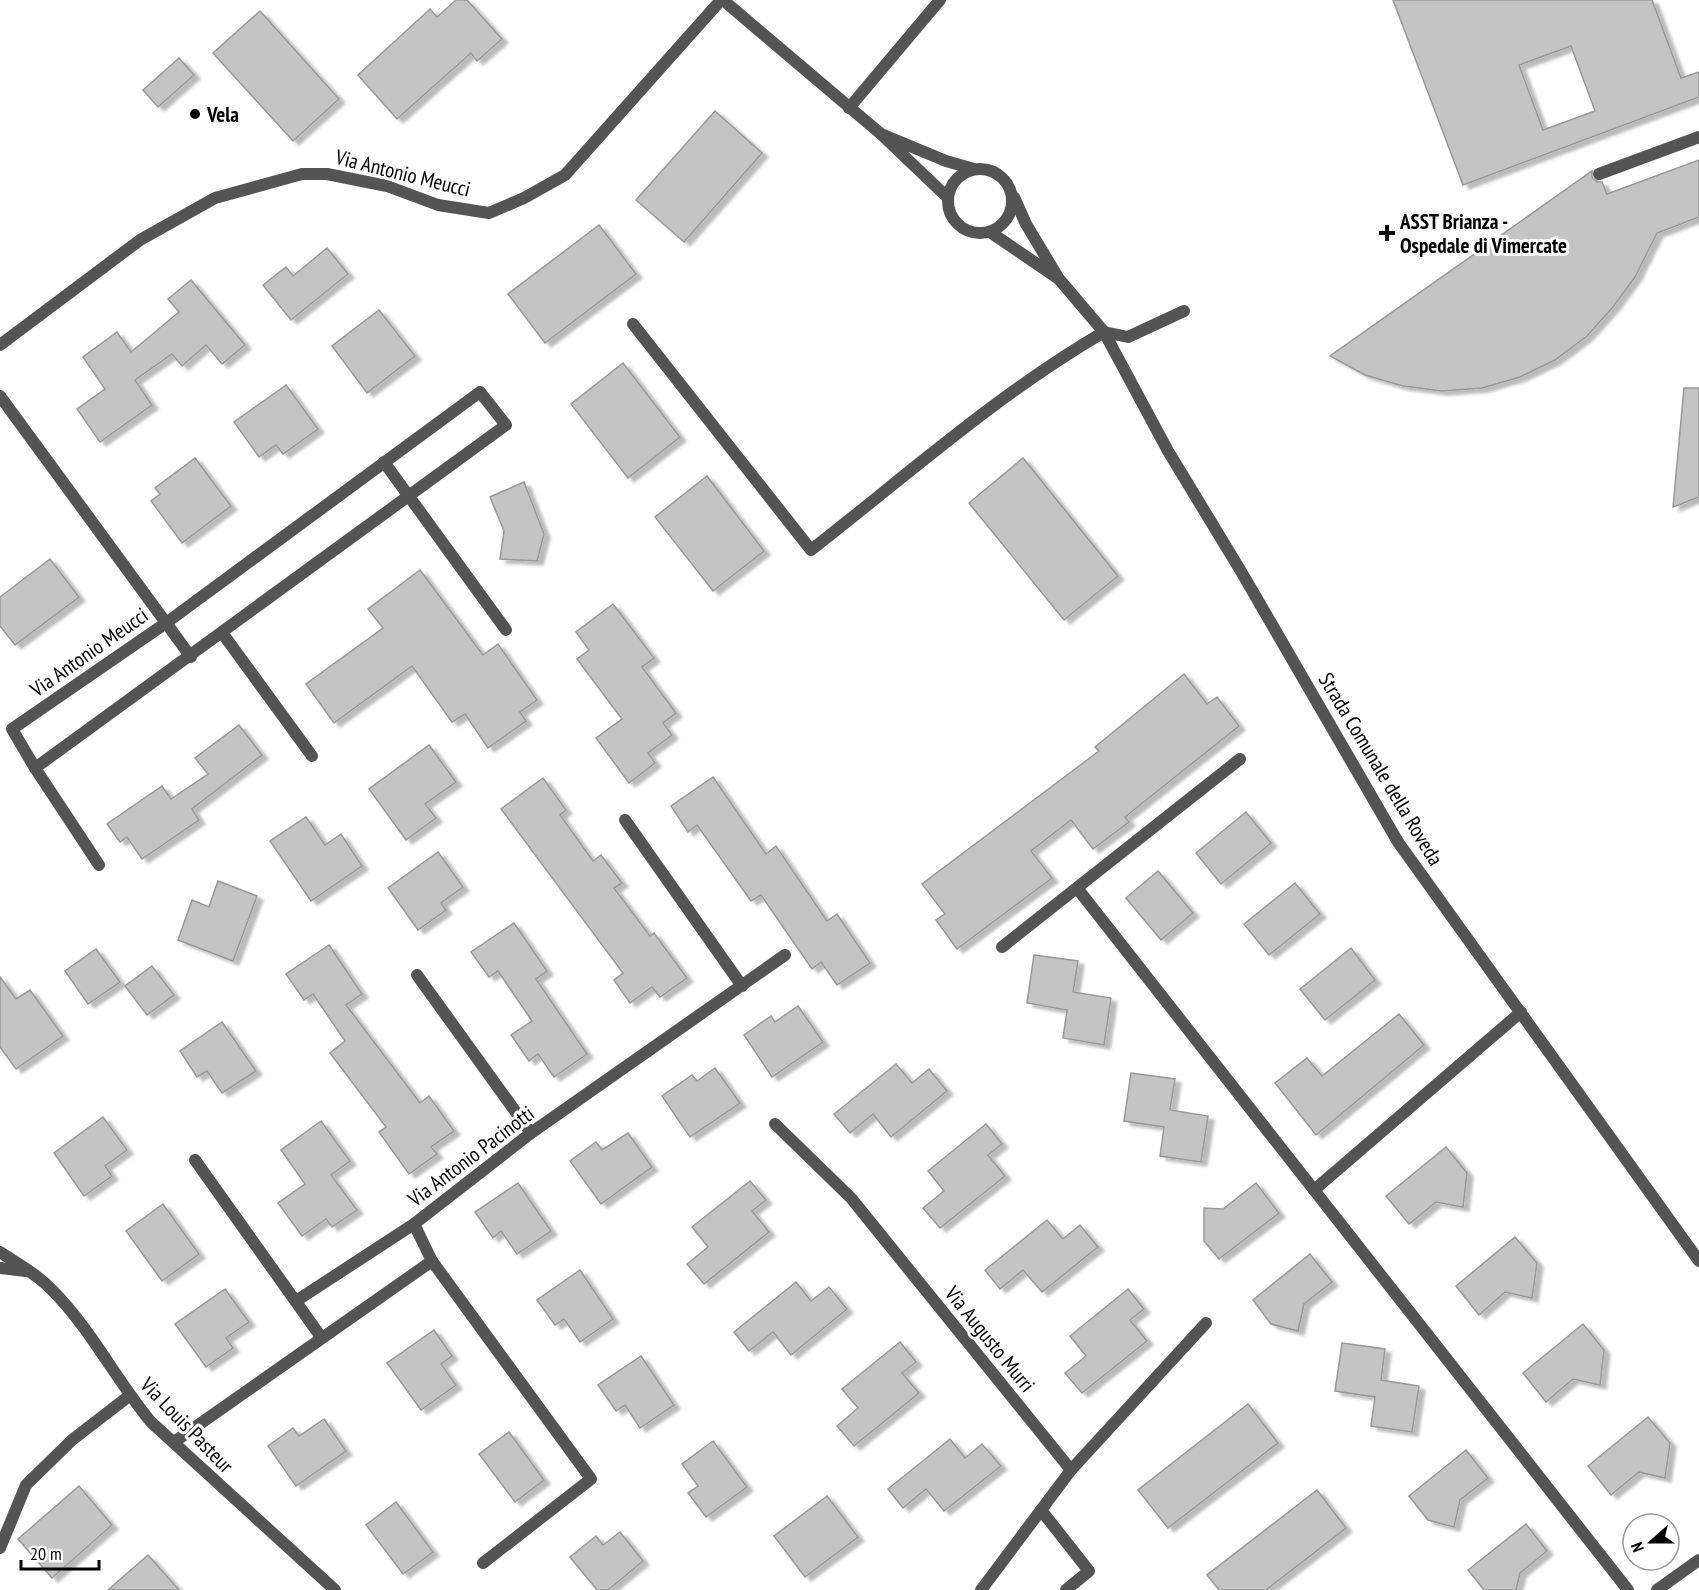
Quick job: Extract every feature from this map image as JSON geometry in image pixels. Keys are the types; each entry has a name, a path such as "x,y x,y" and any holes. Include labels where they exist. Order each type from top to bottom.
{"street":[{"name":"Strada Comunale della Roveda","path":"722,0 881,134 947,197 948,208 960,226 969,232 990,232 1059,279"},
{"name":"Via Antonio Meucci","path":"0,345 140,240 215,198 302,174 327,174 387,186 438,206 489,213 524,198 565,175 722,0"},
{"path":"849,108 940,0"},
{"name":"Strada Comunale della Roveda","path":"881,134 946,161 996,173 1010,188 1026,225 1059,279 1104,332 1168,451 1242,573 1398,842 1699,1261"},
{"path":"1599,174 1699,137"},
{"path":"947,197 957,178 976,169"},
{"path":"990,232 1007,218 1011,209 1010,188"},
{"path":"633,324 811,550 1007,396 1074,349 1104,332 1128,337 1184,311"},
{"name":"Via Antonio Meucci","path":"35,768 223,634 506,425 480,392 166,623 12,729 35,768 99,865"},
{"name":"Via Antonio Meucci","path":"0,396 191,657"},
{"path":"384,462 506,630"},
{"path":"223,634 312,756"},
{"path":"1002,946 1240,759"},
{"path":"624,820 742,986"},
{"path":"1077,888 1628,1590"},
{"name":"Via Antonio Pacinotti","path":"483,1563 591,1479 432,1261 414,1224 531,1133 785,955"},
{"path":"417,975 531,1133"},
{"path":"1314,1191 1521,1012"},
{"name":"Via Augusto Murri","path":"775,1124 851,1198 1071,1470"},
{"path":"195,1160 321,1337"},
{"path":"296,1301 414,1224"},
{"name":"Via Louis Pasteur","path":"0,1252 30,1271 52,1289 82,1326 129,1396 151,1422 220,1488 335,1590"},
{"path":"174,1442 432,1261"},
{"path":"0,1268 30,1271"},
{"path":"981,1590 1071,1470 1206,1323"},
{"path":"0,1548 26,1485 72,1440 129,1396"},
{"path":"1041,1510 1089,1572 1066,1590"},
{"path":"1657,1590 1699,1560"}],"building":[{"path":"456,0 467,0 502,39 477,61 471,53 397,119 358,75 430,9 437,17"},
{"path":"1393,0 1652,0 1681,78 1699,72 1699,97 1463,185","holes":["1571,46 1595,111 1543,130 1519,65"]},
{"path":"260,11 339,99 293,141 213,53"},
{"path":"179,58 194,75 158,107 143,90"},
{"path":"715,111 762,153 684,242 636,200"},
{"path":"1699,160 1699,217 1657,233 1635,277 1613,307 1587,336 1555,360 1520,377 1482,388 1442,391 1403,386 1365,375 1330,356 1592,171 1592,177 1597,182 1602,182 1607,194"},
{"path":"599,225 636,274 545,343 508,294"},
{"path":"327,248 348,274 291,320 263,285 286,267 293,276"},
{"path":"191,280 245,345 222,364 206,345 182,366 172,354 135,380 152,405 100,442 77,409 105,389 83,357 117,332 131,352 179,312 168,299"},
{"path":"379,310 415,356 367,393 332,346"},
{"path":"623,363 680,437 628,478 571,404"},
{"path":"286,385 318,429 283,454 276,445 259,457 234,422"},
{"path":"1684,388 1699,388 1699,497 1673,507"},
{"path":"195,458 231,506 182,543 151,501 160,494 155,488"},
{"path":"1023,458 1118,576 1064,620 969,503"},
{"path":"707,476 764,551 713,591 655,517"},
{"path":"524,482 544,534 537,561 500,559 504,531 490,497"},
{"path":"50,559 79,597 15,645 0,626 0,597"},
{"path":"420,570 483,655 498,644 537,700 520,712 526,721 488,748 465,714 452,722 412,666 334,723 306,684 383,628 368,609"},
{"path":"613,604 654,658 642,667 676,713 663,723 672,735 648,753 655,763 629,783 596,738 622,719 577,659 589,650 576,632"},
{"path":"1184,674 1207,704 1217,697 1239,726 1125,817 1129,822 1093,849 1071,820 1031,851 1052,878 957,949 936,920 945,914 922,884 1099,751 1095,747"},
{"path":"239,725 262,755 192,809 199,820 142,859 127,837 120,842 107,824 162,786 171,799 208,774 195,758"},
{"path":"429,745 456,782 425,804 436,818 406,840 369,789"},
{"path":"713,777 766,854 776,846 827,921 837,914 870,963 837,985 821,962 812,969 761,895 751,901 697,825 688,832 671,806"},
{"path":"543,778 566,810 560,815 593,861 601,855 622,883 614,888 650,936 654,933 687,978 660,997 652,987 630,1003 614,980 623,973 501,809"},
{"path":"1246,812 1271,843 1221,884 1196,853"},
{"path":"306,817 325,845 341,834 362,866 311,901 270,841"},
{"path":"438,852 463,887 441,903 446,910 418,930 388,888"},
{"path":"1158,871 1193,913 1161,940 1126,898"},
{"path":"218,881 257,896 233,961 178,940 192,900 209,907"},
{"path":"1295,883 1320,914 1269,955 1244,924"},
{"path":"514,923 547,971 536,979 587,1054 554,1077 538,1054 529,1061 511,1035 532,1021 498,971 489,977 471,952"},
{"path":"329,945 362,994 346,1005 420,1103 429,1096 454,1131 431,1147 437,1154 409,1174 379,1132 386,1127 330,1053 345,1041 313,994 304,1000 286,974"},
{"path":"1351,948 1375,980 1325,1020 1300,989"},
{"path":"96,949 120,982 88,1004 65,971"},
{"path":"1034,955 1078,961 1073,992 1111,998 1104,1045 1063,1038 1067,1010 1027,1003"},
{"path":"152,966 174,995 147,1015 125,986"},
{"path":"0,977 16,999 30,990 63,1036 16,1069 0,1047"},
{"path":"798,1006 823,1042 772,1077 744,1035 771,1016 775,1022"},
{"path":"1399,1014 1424,1045 1316,1135 1275,1083 1307,1058 1322,1076"},
{"path":"222,1022 256,1071 222,1093 207,1071 197,1077 180,1051"},
{"path":"896,1064 912,1083 929,1069 947,1091 891,1137 873,1114 850,1133 834,1114"},
{"path":"715,1068 740,1103 690,1137 662,1096 692,1075 697,1081"},
{"path":"1131,1073 1175,1079 1170,1110 1208,1116 1201,1162 1160,1156 1164,1127 1124,1121"},
{"path":"103,1117 127,1150 105,1166 112,1176 84,1196 54,1153"},
{"path":"321,1121 350,1161 331,1175 357,1210 332,1227 326,1219 302,1236 278,1203 305,1184 281,1150"},
{"path":"986,1124 1002,1144 988,1155 1005,1176 940,1228 923,1208 944,1191 928,1171"},
{"path":"628,1133 652,1167 601,1204 570,1161 596,1142 602,1150"},
{"path":"1446,1147 1467,1173 1463,1207 1436,1202 1409,1224 1386,1196"},
{"path":"750,1181 766,1200 752,1211 769,1232 704,1284 687,1264 708,1247 692,1227"},
{"path":"518,1183 551,1231 517,1254 501,1231 493,1238 475,1212"},
{"path":"1256,1183 1279,1213 1219,1259 1204,1241 1204,1208 1223,1209"},
{"path":"163,1204 199,1254 162,1281 126,1231"},
{"path":"1047,1220 1063,1239 1080,1225 1098,1247 1042,1292 1023,1270 1000,1289 985,1270"},
{"path":"1515,1237 1537,1263 1532,1298 1505,1292 1479,1315 1456,1286"},
{"path":"1310,1254 1332,1282 1304,1304 1298,1331 1271,1324 1253,1300"},
{"path":"580,1270 613,1319 580,1342 564,1319 555,1325 537,1300"},
{"path":"796,1282 811,1301 829,1287 847,1309 791,1355 773,1332 749,1351 734,1332"},
{"path":"225,1289 249,1322 226,1338 233,1348 206,1367 175,1324"},
{"path":"1128,1289 1144,1309 1130,1320 1147,1341 1082,1393 1065,1373 1086,1356 1070,1336"},
{"path":"1583,1324 1604,1350 1600,1385 1573,1379 1546,1402 1523,1373"},
{"path":"434,1330 452,1356 441,1364 456,1385 421,1410 387,1363"},
{"path":"900,1342 916,1362 902,1373 919,1393 854,1446 837,1426 858,1408 842,1389"},
{"path":"1342,1343 1385,1349 1381,1380 1419,1386 1412,1432 1371,1426 1375,1397 1335,1391"},
{"path":"641,1356 674,1405 640,1428 625,1405 616,1411 598,1385"},
{"path":"1248,1404 1278,1443 1168,1528 1138,1490"},
{"path":"1648,1417 1670,1443 1665,1478 1639,1472 1611,1495 1588,1466"},
{"path":"324,1419 346,1451 296,1486 268,1446 293,1428 299,1436"},
{"path":"509,1432 544,1480 515,1502 479,1454"},
{"path":"950,1439 965,1458 982,1444 1001,1466 944,1511 926,1489 903,1508 888,1489"},
{"path":"713,1441 747,1487 706,1517 688,1493 698,1486 682,1464"},
{"path":"1466,1450 1488,1478 1460,1500 1454,1527 1428,1520 1409,1496"},
{"path":"79,1486 112,1525 52,1578 18,1539"},
{"path":"1317,1490 1346,1528 1266,1590 1219,1590 1207,1575"},
{"path":"827,1496 858,1537 805,1577 774,1536"},
{"path":"396,1502 433,1552 403,1574 366,1525"},
{"path":"1526,1524 1547,1551 1520,1573 1516,1590 1484,1590 1468,1570"},
{"path":"620,1532 643,1561 608,1590 597,1590 570,1557 596,1536 603,1545"},
{"path":"148,1555 179,1590 108,1590"}],"place":[{"name":"Vela","path":"195,114"},
{"name":"ASST Brianza - Ospedale di Vimercate","path":"1387,233"}]}
